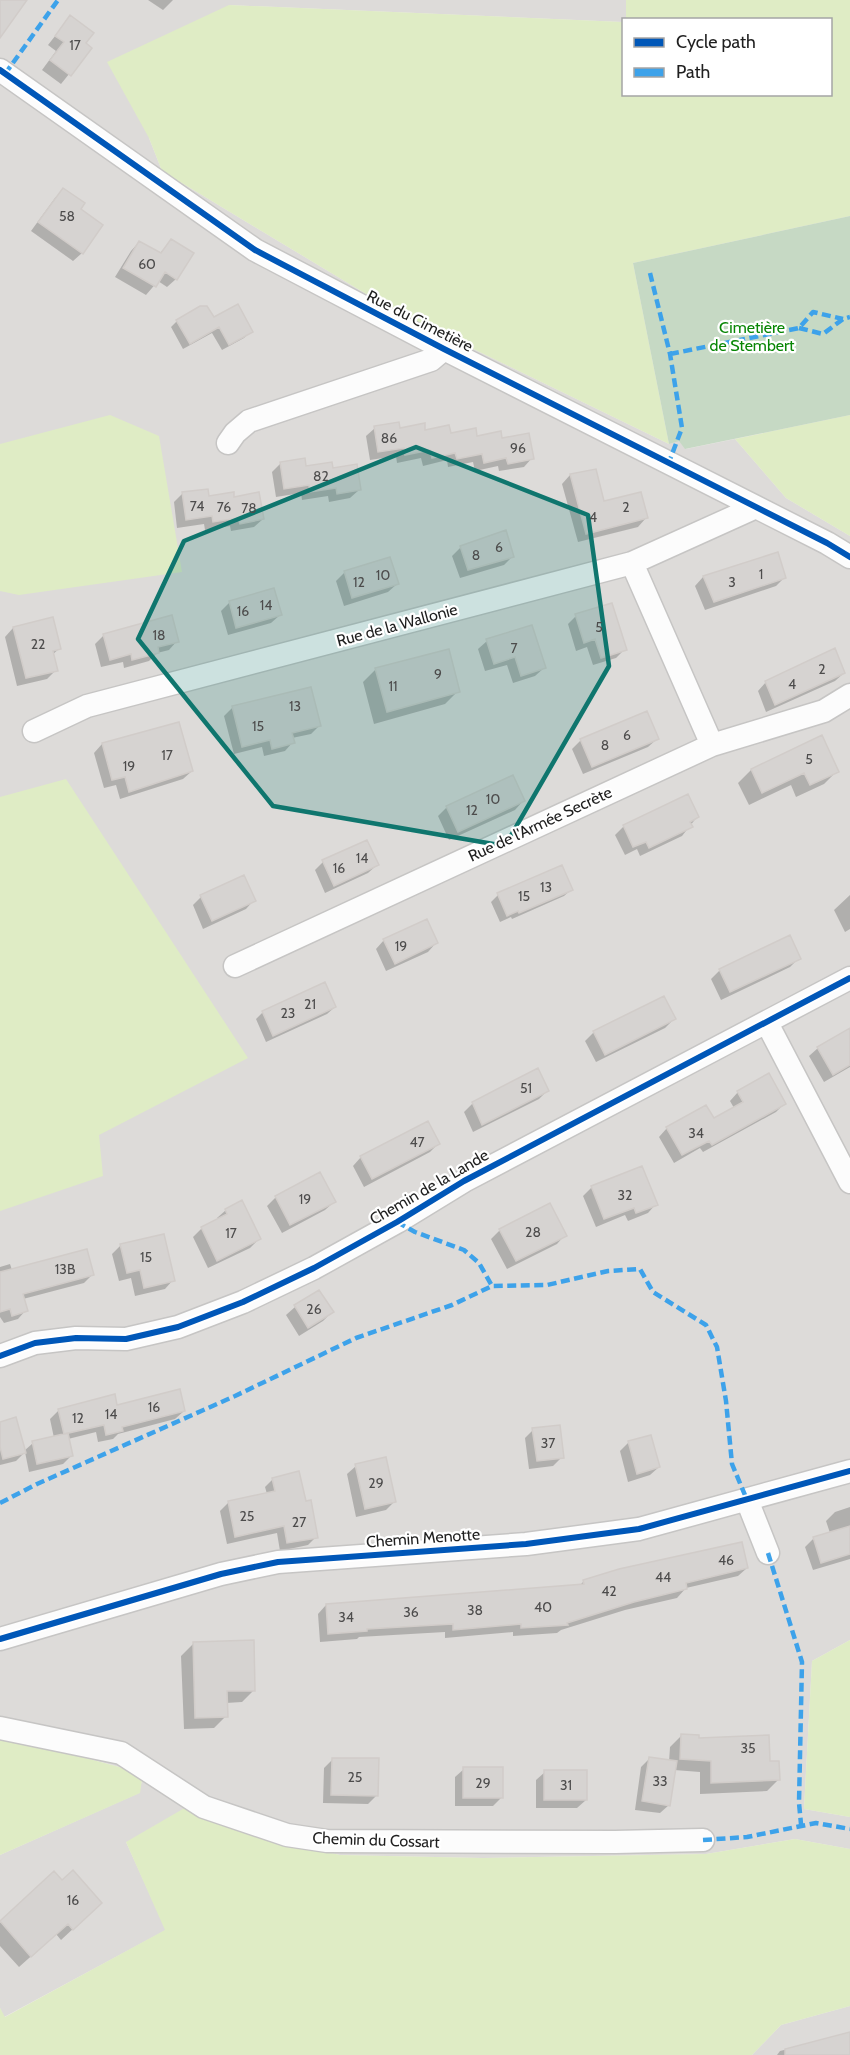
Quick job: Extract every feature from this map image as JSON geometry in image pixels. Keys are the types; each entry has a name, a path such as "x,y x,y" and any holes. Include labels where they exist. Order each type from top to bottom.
{"street":[{"name":"Rue du Cimetière","path":"0,70 255,250 850,557"},
{"name":"Rue du Cimetière","path":"228,443 235,433 249,421 431,360 444,349"},
{"name":"Rue de la Wallonie","path":"34,731 87,706 632,563 756,507"},
{"path":"632,563 712,745"},
{"name":"Rue de l'Armée Secrète","path":"235,966 712,745 824,711 850,695"},
{"name":"Chemin de la Lande","path":"0,1356 35,1343 76,1338 126,1339 178,1327 243,1302 325,1262 464,1181 850,978"},
{"path":"767,1023 850,1182"},
{"name":"Chemin Menotte","path":"0,1639 220,1574 278,1562 525,1544 639,1529 850,1471"},
{"path":"747,1500 768,1553"},
{"name":"Chemin du Cossart","path":"0,1728 121,1753 204,1807 287,1835 327,1842 703,1840"}],"highlighted area":[{"path":"416,447 588,515 609,666 505,846 273,806 138,639 184,541"}],"shaded area":[{"path":"0,0 626,0 626,18 622,18 622,22 229,5 149,138 162,171 391,309 669,444 679,440 686,449 735,439 786,498 850,536 850,1640 812,1661 804,1809 850,1817 850,1849 795,1839 706,1854 483,1858 340,1855 252,1835 126,1842 166,1930 4,2017 0,2008 0,1855 139,1793 142,1780 123,1768 0,1734"},
{"path":"850,2006 850,2055 752,2055 781,2025"}],"green space":[{"path":"626,0 850,0 850,216 633,263 669,444 391,309 162,171 149,138 107,62 229,5 622,22 622,96 832,96 832,18 626,18"},
{"name":"Cimetière de Stembert","path":"850,216 850,415 685,449 679,441 669,444 633,263"},
{"path":"110,415 159,436 182,572 19,595 0,591 0,444"},
{"path":"850,415 850,536 786,498 735,439"},
{"path":"66,779 248,1058 99,1135 103,1176 0,1211 0,797"},
{"path":"850,1640 850,1817 804,1809 812,1661"},
{"path":"0,1735 123,1768 142,1780 140,1793 0,1855"},
{"path":"188,1806 252,1835 340,1855 483,1858 706,1854 795,1839 850,1849 850,2006 781,2025 752,2055 0,2055 0,2008 5,2017 165,1930 126,1842"}],"building":[{"path":"0,0 27,0 0,38"},
{"path":"70,15 94,33 86,43 92,48 71,76 50,60 64,42 55,36"},
{"path":"63,188 85,203 81,209 103,225 83,254 38,222"},
{"path":"171,239 194,253 177,280 165,272 156,287 123,268 139,241 161,253"},
{"path":"238,304 253,332 229,345 219,327 190,344 176,320 200,306 207,306 214,317"},
{"path":"399,422 400,428 425,423 425,430 449,425 451,433 476,428 477,436 501,431 502,438 529,433 534,459 508,464 506,458 484,463 482,454 457,459 455,453 432,458 430,450 405,455 404,448 378,452 374,426"},
{"path":"305,458 306,466 332,462 333,468 357,464 361,490 337,494 336,488 310,492 309,485 284,489 280,462"},
{"path":"596,469 604,501 641,492 648,518 586,534 570,474"},
{"path":"208,489 209,496 234,492 234,497 259,492 264,519 240,524 238,518 213,522 212,516 186,520 182,492"},
{"path":"506,530 514,557 468,570 460,546"},
{"path":"778,552 786,578 714,602 703,576"},
{"path":"390,557 399,584 352,598 344,571"},
{"path":"274,588 282,615 236,628 229,601"},
{"path":"612,603 627,650 601,658 595,639 584,643 575,614"},
{"path":"172,615 179,642 158,647 159,653 132,660 131,654 110,660 103,634"},
{"path":"53,617 61,649 53,651 58,671 26,678 13,627"},
{"path":"532,625 546,668 521,676 515,657 494,664 486,639"},
{"path":"835,648 845,673 775,705 765,681"},
{"path":"449,649 460,692 387,712 375,668"},
{"path":"311,687 321,726 292,733 295,743 272,749 270,740 242,747 232,706"},
{"path":"647,711 659,739 592,767 580,739"},
{"path":"179,722 193,771 129,792 125,777 112,780 102,743"},
{"path":"822,735 839,772 810,785 804,773 762,793 751,769"},
{"path":"513,775 525,801 458,832 446,806"},
{"path":"688,794 699,817 690,822 693,827 649,848 646,842 633,847 623,825"},
{"path":"367,840 379,865 334,886 322,860"},
{"path":"562,865 573,890 507,916 497,893"},
{"path":"244,875 256,901 212,921 200,895"},
{"path":"427,919 438,943 395,964 383,939"},
{"path":"790,935 801,959 730,992 719,969"},
{"path":"325,982 336,1007 273,1036 262,1011"},
{"path":"664,996 676,1019 605,1055 593,1031"},
{"path":"850,1028 850,1065 833,1075 817,1047"},
{"path":"538,1068 549,1091 482,1125 472,1102"},
{"path":"769,1073 786,1104 712,1145 709,1141 682,1155 666,1127 706,1105 714,1118 743,1102 737,1091"},
{"path":"428,1121 440,1144 372,1179 360,1156"},
{"path":"642,1166 658,1205 636,1213 634,1208 604,1219 591,1186"},
{"path":"320,1172 336,1202 290,1225 275,1196"},
{"path":"242,1200 261,1239 217,1261 201,1227 227,1214 225,1209"},
{"path":"550,1203 567,1236 516,1261 499,1229"},
{"path":"164,1234 175,1281 144,1288 140,1270 127,1273 120,1244"},
{"path":"87,1249 94,1275 23,1294 28,1311 12,1316 10,1309 0,1312 0,1272"},
{"path":"319,1290 334,1312 308,1328 294,1305"},
{"path":"180,1389 185,1411 122,1427 123,1431 106,1435 104,1425 64,1434 58,1409 115,1394 117,1405"},
{"path":"16,1417 26,1453 3,1459 0,1447 0,1422"},
{"path":"560,1425 564,1458 537,1461 532,1428"},
{"path":"68,1433 73,1456 37,1464 32,1441"},
{"path":"651,1435 660,1467 637,1474 628,1441"},
{"path":"386,1457 396,1502 365,1509 355,1464"},
{"path":"299,1471 306,1501 311,1500 318,1538 287,1543 284,1526 235,1537 228,1501 275,1491 272,1478"},
{"path":"850,1526 850,1554 821,1563 813,1537"},
{"path":"742,1542 748,1568 686,1583 687,1589 634,1602 567,1623 568,1625 521,1628 521,1624 453,1630 453,1624 367,1629 367,1631 328,1634 326,1604 584,1584 583,1580 619,1569"},
{"path":"254,1640 255,1691 227,1691 228,1717 195,1718 193,1642"},
{"path":"681,1734 699,1735 699,1738 769,1735 770,1761 779,1761 780,1780 711,1783 711,1761 680,1759"},
{"path":"649,1757 677,1761 670,1806 642,1801"},
{"path":"332,1758 379,1758 378,1796 331,1795"},
{"path":"463,1767 503,1767 503,1798 463,1798"},
{"path":"544,1770 587,1770 587,1800 544,1800"},
{"path":"73,1870 102,1903 73,1930 68,1924 31,1957 0,1921 54,1871 62,1880"},
{"path":"850,2032 850,2055 785,2055 785,2049"}],"marked path":[{"path":"5,74 58,0"},
{"path":"650,273 670,354 682,428 669,462"},
{"path":"670,354 799,328 813,312 843,319"},
{"path":"799,328 823,334 843,319 850,317"},
{"path":"397,1222 415,1232 464,1250 479,1263 492,1286"},
{"path":"0,1503 356,1338 452,1305 492,1286 547,1285 608,1271 640,1269 653,1292 706,1325 717,1347 726,1401 732,1464 747,1500"},
{"path":"768,1553 802,1662 799,1803 801,1824"},
{"path":"703,1840 747,1837 816,1823 850,1829"}],"cycle path":[{"path":"0,70 255,250 444,349 827,543 850,557"},
{"path":"0,1356 35,1343 76,1338 126,1339 178,1327 243,1302 314,1268 397,1222 464,1181 850,978"},
{"path":"0,1639 221,1574 278,1562 526,1544 639,1529 850,1471"}]}
